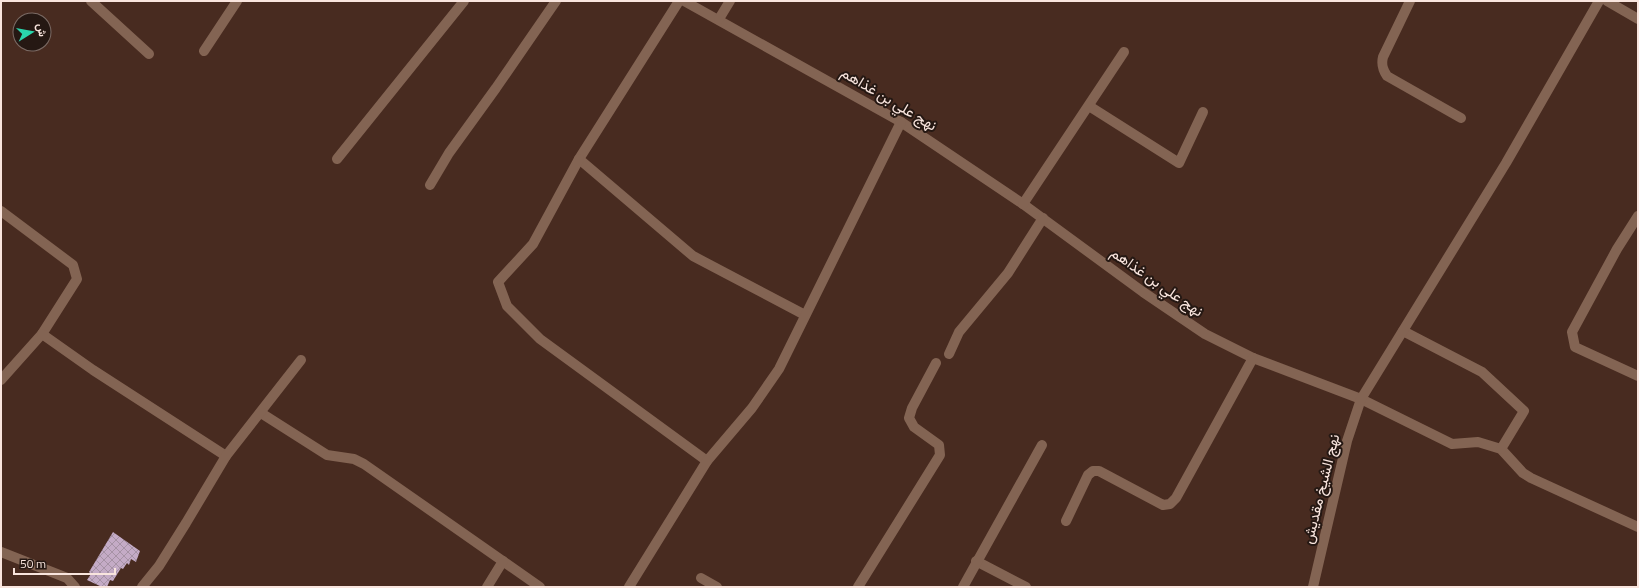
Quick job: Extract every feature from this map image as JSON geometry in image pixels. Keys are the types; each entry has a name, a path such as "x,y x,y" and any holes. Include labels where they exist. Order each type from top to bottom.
{"street":[{"path":"91,1 149,54"},
{"path":"204,51 237,1"},
{"path":"337,158 464,1"},
{"path":"430,185 449,153 556,1"},
{"path":"679,1 579,160 533,244 498,282 507,306 540,339 707,461"},
{"name":"نهج علي بن غذاهم","path":"684,1 719,19 901,122 1023,204 1143,292 1205,334 1253,358 1361,399 1452,444 1478,442 1502,449"},
{"path":"719,19 730,1"},
{"path":"1410,1 1382,57 1381,64 1383,70 1387,76 1461,118"},
{"name":"نهج الشيخ مقديش","path":"1313,587 1347,441 1361,399 1510,157 1600,1"},
{"path":"1607,1 1638,19"},
{"path":"1023,204 1124,52"},
{"path":"1089,106 1179,163 1203,112"},
{"path":"629,587 707,461 752,408 779,369 901,122"},
{"path":"579,160 693,256 805,315"},
{"path":"1,211 73,265 76,271 77,279 42,334 1,380"},
{"path":"1638,216 1617,249 1572,332 1575,346 1638,376"},
{"path":"949,354 959,332 1008,273 1043,218"},
{"path":"1403,331 1482,372 1524,411 1502,449 1523,473 1638,527"},
{"path":"42,334 93,370 226,456"},
{"path":"1066,522 1088,475 1093,471 1098,471 1163,505 1170,504 1176,498 1253,358"},
{"path":"142,587 159,566 179,536 226,456 301,360"},
{"path":"858,587 940,455 939,445 914,427 909,418 912,408 936,363"},
{"path":"261,413 327,455 354,459 364,464 540,587"},
{"path":"963,587 976,561 1042,445"},
{"path":"1,552 67,578 75,587"},
{"path":"487,587 504,561"},
{"path":"976,561 1026,587"},
{"path":"701,578 718,587"}],"building":[{"path":"113,532 140,551 136,562 131,559 129,565 127,563 123,569 121,568 113,581 110,580 107,587 102,587 87,580 91,574 89,572"}]}
